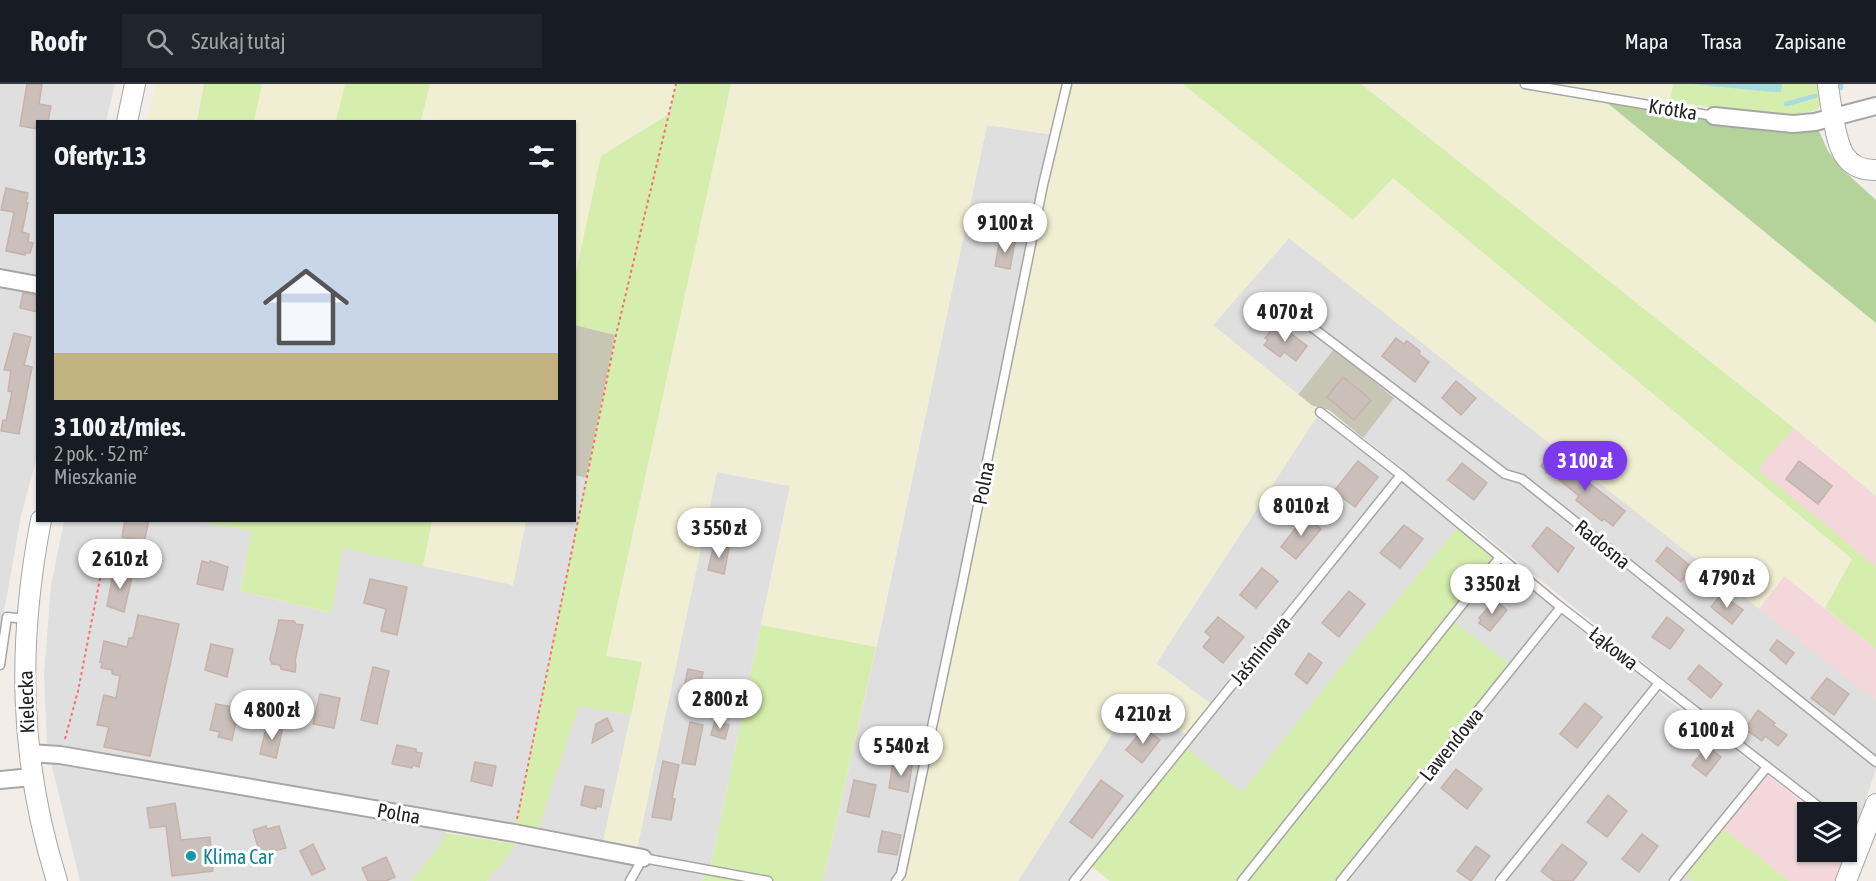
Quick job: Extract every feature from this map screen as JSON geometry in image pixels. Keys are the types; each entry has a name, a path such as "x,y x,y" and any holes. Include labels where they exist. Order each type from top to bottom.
{"street":[{"path":"127,120 135,84"},
{"path":"1828,84 1835,131 1844,155 1856,167 1876,170"},
{"path":"1714,116 1780,123 1815,122 1876,106"},
{"path":"0,278 36,285"},
{"name":"Kielecka","path":"41,522 26,619 24,697 32,777 46,845 57,881"},
{"name":"Polna","path":"28,753 60,755 514,833 643,858"},
{"path":"0,780 32,777"},
{"path":"1857,830 1876,804"},
{"path":"1846,881 1849,862"}],"lane":[{"name":"Polna","path":"896,881 901,874 1043,185 1067,84"},
{"name":"Krótka","path":"1525,84 1714,116"},
{"name":"Radosna","path":"1296,315 1505,474 1522,479 1876,762"},
{"name":"Łąkowa","path":"1320,412 1561,607 1813,802"},
{"name":"Jaśminowa","path":"1074,881 1401,476"},
{"path":"1242,881 1500,557"},
{"name":"Lawendowa","path":"1341,881 1561,607"},
{"path":"0,665 8,617 26,619"},
{"path":"1500,881 1659,683"},
{"path":"1674,881 1767,766"},
{"name":"Polna","path":"643,858 768,881"},
{"path":"630,881 643,858"}],"path":[{"path":"514,833 616,335 676,84"},
{"path":"60,755 78,691 107,543"}],"shaded area":[{"path":"0,84 115,84 106,120 36,120 36,277 0,271"},
{"path":"155,84 204,84 197,120 147,120"},
{"path":"262,84 345,84 336,120 254,120"},
{"path":"430,84 676,84 669,113 601,156 576,272 576,120 435,120 423,115"},
{"path":"731,84 1183,84 1353,220 1393,178 1852,560 1825,608 1784,576 1759,609 1289,238 1213,325 1320,412 1156,663 1210,703 1185,734 1137,695 1018,881 899,881 1055,135 987,125 876,647 761,625 790,486 717,472 637,849 602,846 642,663 606,656"},
{"path":"1361,84 1519,84 1600,97 1876,323 1876,496 1794,428"},
{"path":"1554,84 1673,84 1670,101"},
{"path":"987,125 1055,135 896,881 823,881 881,627"},
{"path":"1289,238 1876,700 1876,769 1857,826 1857,802 1821,802 1732,734 1329,410 1310,405 1213,325"},
{"path":"0,284 36,291 36,460 21,516 0,634"},
{"path":"576,325 616,335 583,500 537,832 579,706 631,715 603,845 637,849 717,472 790,486 711,864 701,881 487,881 517,844 514,833 453,818 441,844 411,881 80,881 47,746 44,675 51,585 64,522 199,522 251,531 240,591 331,613 342,548 513,585 526,522 576,522"},
{"path":"576,325 616,335 587,478 576,475"},
{"path":"1334,349 1394,398 1363,438 1329,410 1310,405 1298,395"},
{"path":"1320,412 1460,525 1348,658 1242,793 1187,749 1278,620 1210,703 1156,664"},
{"path":"1794,428 1876,496 1876,567 1757,469"},
{"path":"432,522 526,522 513,585 423,566"},
{"path":"1502,563 1555,607 1510,664 1455,623"},
{"path":"1784,576 1876,649 1876,701 1759,609"},
{"path":"1558,611 1652,683 1493,881 1341,881"},
{"path":"1659,693 1767,774 1686,875 1692,881 1506,881"},
{"path":"1137,695 1185,734 1070,881 1018,881"},
{"path":"1767,774 1801,802 1797,802 1797,862 1844,862 1837,881 1789,881 1724,829"}],"green space":[{"path":"204,84 262,84 254,120 197,120"},
{"path":"345,84 430,84 421,120 336,120"},
{"path":"676,84 731,84 606,656 642,662 631,715 579,706 537,832 514,833 615,335 576,325 576,272 601,156 669,114"},
{"path":"1183,84 1361,84 1794,428 1758,469 1876,567 1876,649 1825,608 1852,559 1393,178 1353,220"},
{"path":"1673,84 1822,84 1823,100 1817,110 1801,113 1745,112 1670,101"},
{"path":"1600,97 1781,123 1815,122 1828,151 1841,168 1876,200 1876,323"},
{"path":"199,522 432,522 423,566 342,548 332,613 240,591 251,531"},
{"path":"1460,525 1502,563 1455,623 1510,664 1338,881 1110,881 1091,866 1187,749 1242,792 1348,658"},
{"path":"761,625 876,647 823,881 701,881 711,864"},
{"path":"1724,829 1789,881 1692,881 1685,875"},
{"path":"446,833 517,844 487,881 411,881 441,844"}],"water":[{"path":"1692,84 1782,84 1781,92 1773,92"}],"building":[{"path":"27,84 42,84 39,104 51,106 48,120 36,120 36,129 20,126"},
{"path":"6,188 28,193 22,232 29,234 28,242 33,243 30,253 25,253 25,255 6,251 14,212 1,210"},
{"path":"1000,239 1015,242 1010,269 995,266"},
{"path":"23,293 36,295 36,312 20,308"},
{"path":"1280,325 1307,346 1296,361 1284,352 1280,357 1264,345 1268,340 1265,338"},
{"path":"14,333 31,337 24,365 32,367 19,434 1,431 3,420 6,421 12,392 8,391 11,371 4,370"},
{"path":"1396,338 1404,344 1407,341 1429,362 1415,382 1382,356"},
{"path":"1343,377 1371,400 1354,420 1327,397"},
{"path":"1456,381 1476,398 1461,415 1442,398"},
{"path":"1550,454 1625,511 1613,526 1604,519 1602,521 1576,500 1579,496 1557,478 1546,473 1541,466"},
{"path":"1358,461 1378,477 1355,507 1334,491"},
{"path":"1799,461 1832,486 1818,504 1786,479"},
{"path":"1462,463 1487,483 1474,500 1448,480"},
{"path":"1306,515 1321,529 1296,559 1281,547"},
{"path":"125,522 149,522 144,542 122,537"},
{"path":"1404,525 1423,539 1400,568 1380,553"},
{"path":"1547,527 1574,548 1558,572 1532,546"},
{"path":"714,545 729,548 724,574 708,570"},
{"path":"1667,547 1693,568 1681,582 1656,561"},
{"path":"202,561 228,567 223,590 197,584"},
{"path":"1262,568 1278,581 1256,608 1240,595"},
{"path":"114,569 133,572 124,612 107,606"},
{"path":"370,579 407,587 397,635 381,631 386,609 364,603"},
{"path":"1349,591 1365,604 1339,637 1322,623"},
{"path":"1721,594 1743,610 1732,624 1711,607"},
{"path":"1495,600 1507,610 1490,631 1479,623 1481,620 1479,618"},
{"path":"138,615 179,624 150,756 104,747 109,727 97,725 104,695 116,698 120,676 112,674 112,670 101,668 104,641 127,647 129,638 133,638"},
{"path":"1218,617 1244,637 1223,663 1203,647 1211,637 1205,632"},
{"path":"1667,617 1684,630 1670,649 1652,637"},
{"path":"279,620 294,621 296,624 303,625 295,661 295,672 281,669 280,665 272,664 270,659"},
{"path":"1777,640 1794,653 1786,664 1770,650"},
{"path":"211,644 233,649 227,677 205,670"},
{"path":"1309,653 1322,663 1307,684 1295,674"},
{"path":"1699,665 1722,684 1711,698 1688,679"},
{"path":"373,667 389,671 377,724 361,720"},
{"path":"688,669 703,672 698,697 683,694"},
{"path":"1827,678 1849,694 1834,715 1811,698"},
{"path":"320,694 340,698 334,728 313,724"},
{"path":"1585,703 1602,717 1577,748 1560,734"},
{"path":"216,704 239,708 232,740 218,737 220,732 210,730"},
{"path":"1758,710 1787,735 1778,746 1765,736 1762,741 1745,729"},
{"path":"607,718 613,731 592,743 596,724"},
{"path":"715,721 729,725 725,739 711,735"},
{"path":"690,722 703,725 695,765 682,763"},
{"path":"267,724 283,727 276,758 260,754"},
{"path":"1144,728 1160,740 1142,763 1126,750"},
{"path":"397,745 416,749 416,752 422,753 419,767 392,764"},
{"path":"1707,746 1721,757 1706,776 1692,765"},
{"path":"663,761 679,765 672,798 675,799 671,820 652,817"},
{"path":"475,762 496,766 492,786 471,781"},
{"path":"893,762 912,765 908,792 889,788"},
{"path":"1456,769 1482,789 1467,809 1441,788"},
{"path":"854,780 876,785 869,817 847,812"},
{"path":"1101,780 1123,796 1092,838 1070,822"},
{"path":"585,786 604,790 601,807 597,806 596,809 581,805"},
{"path":"1608,795 1627,811 1607,837 1587,822"},
{"name":"Klima Car","path":"175,803 181,840 210,837 213,871 172,876 166,826 150,828 147,808"},
{"path":"266,826 267,829 279,826 286,848 260,854 253,830"},
{"path":"882,831 901,835 897,855 878,852"},
{"path":"1642,834 1658,846 1639,872 1622,859"},
{"path":"313,844 325,869 312,875 300,851"},
{"path":"1562,844 1587,863 1573,881 1554,881 1541,871"},
{"path":"1476,846 1490,856 1471,881 1457,871"},
{"path":"386,857 395,877 386,881 368,881 362,868"}],"waterway":[{"path":"1786,104 1815,96"}],"place":[{"name":"Klima Car","path":"191,856"}]}
